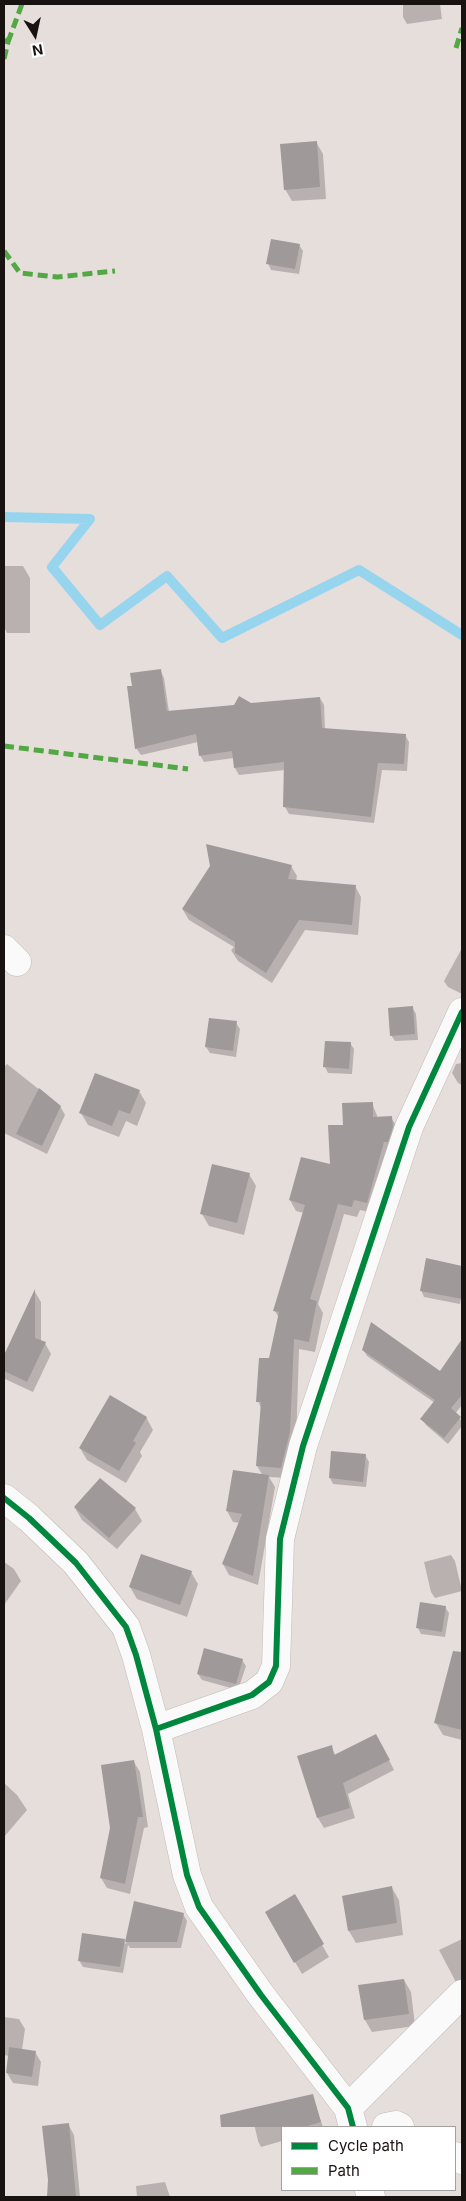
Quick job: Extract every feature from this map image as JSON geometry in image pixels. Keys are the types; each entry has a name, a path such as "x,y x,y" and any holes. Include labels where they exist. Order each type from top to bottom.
{"street":[{"path":"156,1728 252,1695 269,1682 276,1666 280,1539 303,1446 409,1127 462,1012"},
{"path":"4,1498 76,1563 126,1627 136,1655 156,1728 187,1875 199,1907 261,1996 351,2117 462,1994"}],"building":[{"path":"317,141 320,187 284,190 280,144"},
{"path":"271,239 300,244 295,269 266,264"},
{"path":"161,669 167,711 234,705 239,696 251,703 320,697 322,728 406,734 404,764 378,763 371,817 283,807 284,762 234,768 232,751 199,756 196,734 135,749 127,686 132,686 130,673"},
{"path":"206,844 292,865 288,879 356,885 352,925 299,920 266,973 235,953 235,942 182,909 210,866"},
{"path":"413,1006 415,1034 390,1036 388,1008"},
{"path":"209,1018 237,1021 233,1051 205,1047"},
{"path":"325,1041 351,1042 349,1069 323,1067"},
{"path":"95,1073 140,1090 130,1114 119,1110 112,1126 79,1113"},
{"path":"39,1088 61,1106 42,1146 16,1134"},
{"path":"373,1102 373,1117 392,1116 393,1127 388,1142 384,1142 367,1203 354,1200 352,1207 338,1204 310,1299 317,1301 309,1342 294,1339 290,1432 281,1468 256,1466 261,1402 256,1402 259,1358 269,1358 279,1312 273,1311 305,1205 289,1200 301,1157 330,1164 328,1125 343,1125 342,1103"},
{"path":"212,1164 250,1173 237,1223 200,1214"},
{"path":"426,1258 462,1266 462,1299 420,1291"},
{"path":"35,1289 35,1338 46,1342 27,1382 4,1371 4,1355"},
{"path":"371,1322 440,1371 462,1339 462,1395 451,1408 461,1417 444,1438 420,1419 435,1400 362,1350"},
{"path":"110,1395 147,1417 133,1441 136,1443 119,1471 79,1448"},
{"path":"331,1451 366,1454 363,1482 329,1478"},
{"path":"233,1470 269,1475 253,1576 222,1564 242,1514 226,1511"},
{"path":"100,1478 136,1508 109,1538 74,1507"},
{"path":"141,1554 192,1571 180,1605 129,1587"},
{"path":"420,1602 446,1606 442,1632 416,1628"},
{"path":"204,1648 243,1659 236,1684 197,1674"},
{"path":"453,1651 462,1652 462,1730 434,1723"},
{"path":"376,1734 390,1760 343,1783 350,1808 317,1818 297,1756 332,1745 334,1755"},
{"path":"134,1760 143,1817 138,1817 125,1884 100,1878 110,1828 101,1765"},
{"path":"392,1886 397,1923 348,1931 342,1896"},
{"path":"295,1894 324,1944 294,1963 265,1912"},
{"path":"134,1901 184,1913 177,1942 125,1942"},
{"path":"82,1933 125,1939 120,1967 78,1961"},
{"path":"404,1979 409,2014 364,2020 358,1985"},
{"path":"9,2047 36,2051 32,2077 6,2073"},
{"path":"313,2094 321,2122 307,2126 221,2127 220,2115"},
{"path":"69,2123 76,2197 47,2197 48,2180 42,2126"}],"waterway":[{"path":"4,517 90,519 52,567 100,625 167,576 222,638 359,570 462,635"}],"marked path":[{"path":"8,42 22,4"},
{"path":"456,48 462,28"},
{"path":"4,59 8,42 5,39"},
{"path":"4,251 20,273 57,277 115,271"},
{"path":"4,746 188,769"}],"cycle path":[{"path":"156,1729 252,1695 269,1682 276,1666 280,1539 303,1446 409,1127 462,1012"},
{"path":"4,1498 29,1518 76,1563 126,1627 136,1655 156,1729 187,1875 199,1907 261,1995 348,2108 353,2126"}]}
